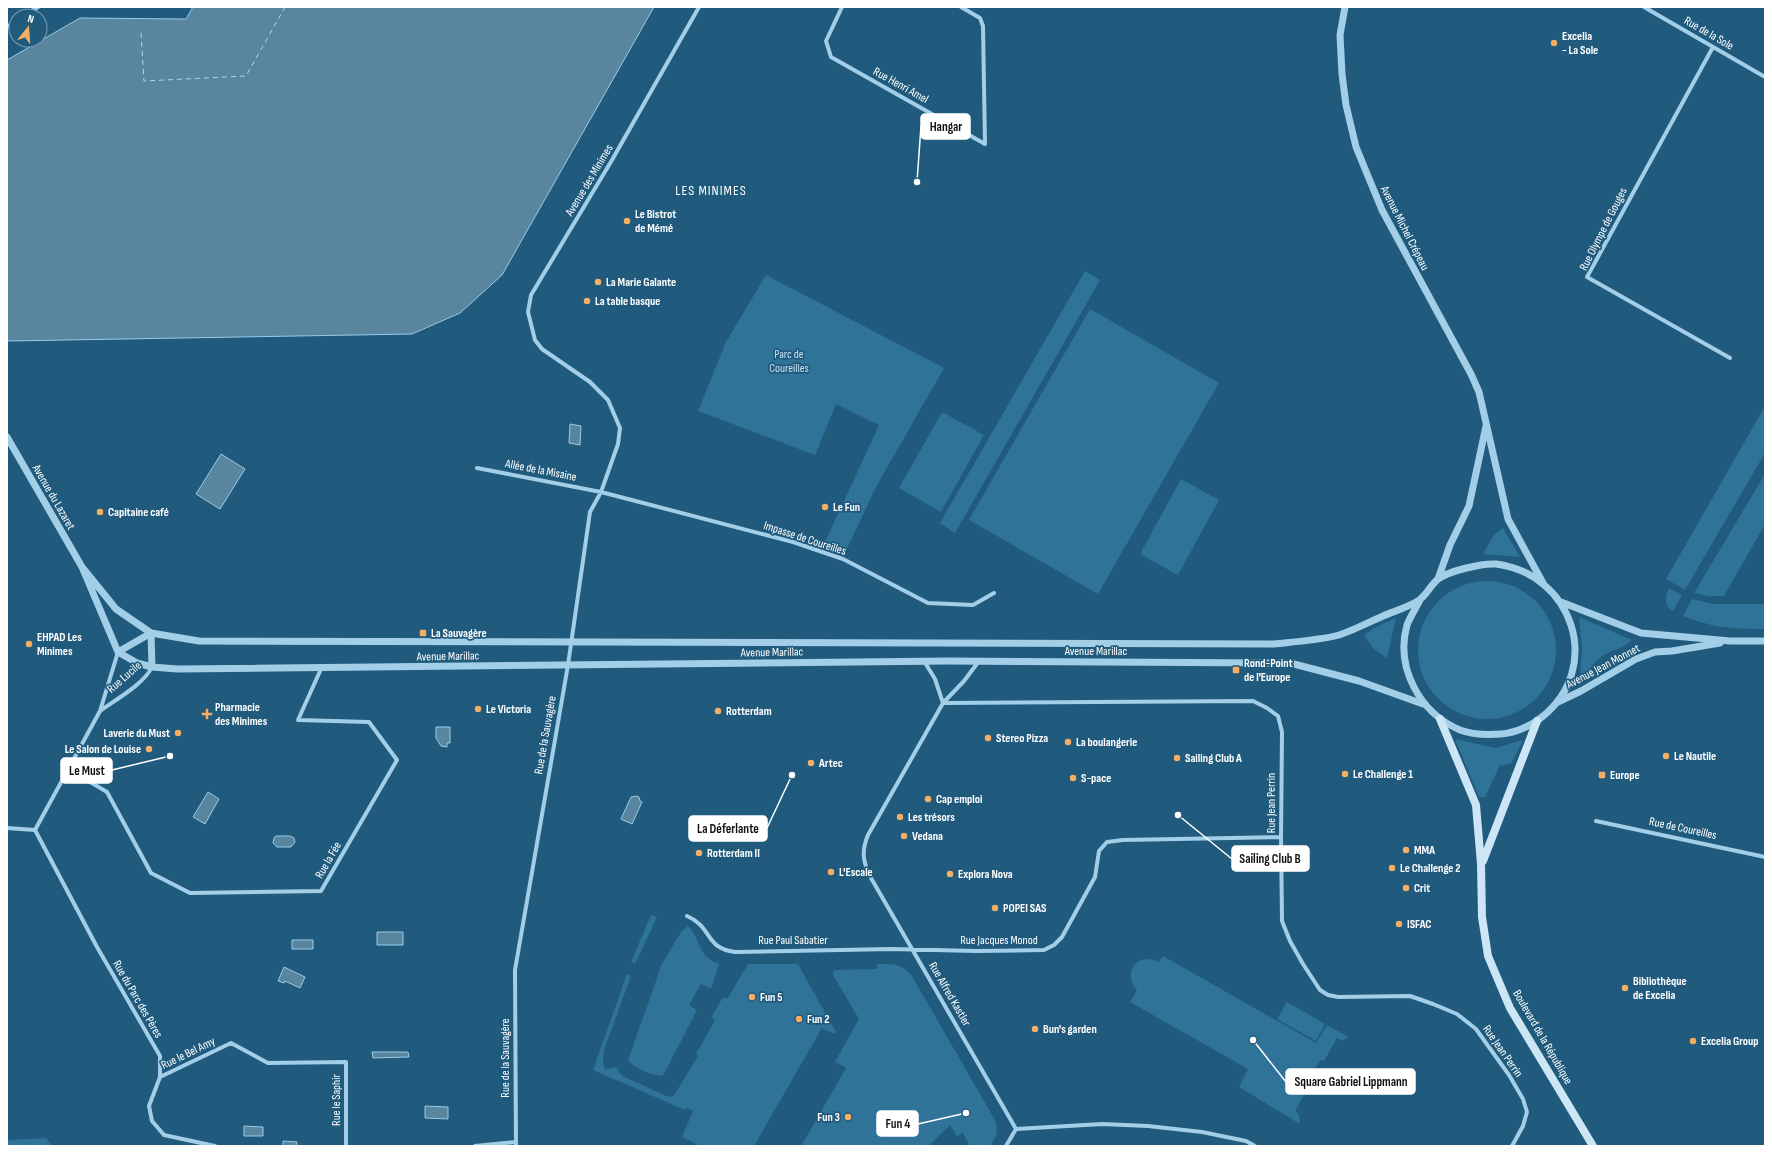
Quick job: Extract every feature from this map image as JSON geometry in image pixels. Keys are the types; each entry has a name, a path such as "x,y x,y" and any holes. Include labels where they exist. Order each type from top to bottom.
{"main road":[{"path":"1440,719 1476,805 1482,864"},
{"path":"1482,864 1538,721"},
{"name":"Boulevard de la République","path":"1482,864 1482,917 1488,956 1510,1008 1593,1146"}],"street":[{"name":"Avenue des Minimes","path":"558,361 542,350 535,340 528,312 531,295 612,160 699,7"},
{"name":"Rue Henri Amel","path":"842,7 826,41 831,57 985,144 983,26 980,18 961,7"},
{"name":"Avenue Michel Crépeau","path":"1345,7 1340,35 1342,74 1346,105 1356,147 1382,210 1471,374 1479,392 1508,519 1543,583"},
{"name":"Rue de la Sole","path":"1644,7 1765,77"},
{"name":"Rue Olympe de Gouges","path":"1713,47 1587,277 1730,358"},
{"name":"Rue de la Sauvagère","path":"516,1144 515,970 568,665 590,512 601,492 618,444 620,428 608,400 590,382 558,361"},
{"name":"Avenue Michel Crépeau","path":"1438,579 1450,545 1469,506 1486,424"},
{"name":"Avenue du Lazaret","path":"7,438 82,567 118,652"},
{"name":"Allée de la Misaine","path":"476,468 601,492"},
{"name":"Impasse de Coureilles","path":"601,492 793,542 836,557 928,603 973,605 994,593"},
{"path":"1495,564 1521,570 1543,583 1560,602 1569,618 1574,635 1575,659 1569,681 1558,702 1538,721 1529,726 1507,733 1484,735 1461,730 1440,719 1424,704 1409,680 1404,652 1407,625 1420,600 1438,579 1469,567 1495,564"},
{"name":"Avenue du Lazaret","path":"82,567 116,609 151,633"},
{"name":"Avenue Marillac","path":"151,633 199,641 1274,644 1338,635 1420,600"},
{"name":"Avenue Jean Monnet","path":"1560,602 1641,633 1730,641 1765,640"},
{"name":"Rue Lucile","path":"34,830 100,711 118,652 151,633 152,667 149,673 100,711"},
{"name":"Avenue Jean Monnet","path":"1558,702 1581,691 1636,659 1655,652 1672,651 1730,641"},
{"name":"Avenue Marillac","path":"118,652 136,664 177,669 321,669 924,661 1290,663 1358,681 1424,704"},
{"path":"924,661 935,679 943,703"},
{"name":"Rue Alfred Kastler","path":"979,661 964,681 943,703 871,829 863,848 864,862 1016,1129"},
{"name":"Rue la Fée","path":"68,769 106,792 151,873 190,893 321,891 397,760 369,722 298,720 321,669"},
{"name":"Rue Jean Perrin","path":"943,703 1252,700 1268,708 1278,716 1282,732 1282,921 1303,964 1320,990 1328,995 1338,997 1410,996 1457,1014 1473,1026 1509,1075 1523,1099 1527,1112 1523,1126 1512,1146"},
{"name":"Rue de Coureilles","path":"1596,821 1765,857"},
{"path":"7,828 34,830"},
{"name":"Rue du Parc des Pères","path":"34,830 97,947 160,1056 160,1077 149,1106 152,1121 164,1134 215,1146"},
{"name":"Rue Jacques Monod","path":"914,950 1034,951 1044,950 1054,945 1062,938 1095,877 1099,851 1107,842 1123,840 1281,837"},
{"name":"Rue Paul Sabatier","path":"687,916 700,923 718,948 729,951 914,950"},
{"name":"Rue le Bel Amy","path":"160,1077 231,1043 268,1063 314,1062"},
{"name":"Rue le Saphir","path":"314,1062 346,1062 346,1146"},
{"path":"1006,1146 1016,1129 1102,1124 1148,1126 1202,1132 1246,1141 1255,1146"},
{"path":"475,1146 516,1144"}],"green space":[{"path":"1085,271 1100,280 955,533 940,523"},
{"name":"Parc de Coureilles","path":"766,275 944,368 876,487 846,551 825,542 879,425 836,404 815,455 698,411 726,342"},
{"path":"1090,309 1219,383 1098,594 969,520"},
{"path":"1765,406 1765,453 1685,590 1666,579"},
{"path":"942,412 984,435 941,512 899,488"},
{"path":"1765,474 1765,524 1724,596 1708,596 1694,593"},
{"path":"1181,479 1219,500 1178,575 1140,554"},
{"path":"1503,528 1520,557 1483,554 1493,536"},
{"path":"1494,581 1520,589 1531,596 1541,606 1551,624 1555,636 1555,664 1548,683 1541,694 1531,704 1520,711 1501,718 1480,719 1454,711 1443,704 1433,694 1426,683 1419,664 1418,643 1426,617 1433,606 1443,596 1454,589 1473,582"},
{"path":"1669,588 1682,595 1673,611 1670,609 1666,601"},
{"path":"1692,599 1713,604 1765,604 1765,629 1724,627 1704,623 1683,616"},
{"path":"1579,617 1632,640 1624,646 1609,652 1598,659 1586,673 1580,676 1582,649"},
{"path":"1396,618 1387,658 1373,648 1364,635 1374,628"},
{"path":"1455,739 1496,748 1523,740 1511,764 1500,765 1485,797 1479,797"},
{"path":"651,915 657,917 635,964 631,962"},
{"path":"688,926 696,937 706,956 719,964 711,989 701,984 689,1005 697,1010 665,1072 660,1076 655,1075 639,1069 628,1060 662,964 681,932"},
{"path":"1163,956 1316,1043 1327,1025 1349,1037 1342,1041 1337,1038 1324,1061 1320,1060 1305,1086 1308,1088 1295,1111 1299,1114 1300,1124 1239,1087 1248,1069 1130,1002 1137,990 1132,983 1131,976 1131,970 1134,965 1144,959 1151,959 1159,962"},
{"path":"748,964 798,964 836,1032 834,1034 822,1028 754,1146 700,1146 682,1137 693,1111 686,1107 685,1110 593,1070 627,974 631,976 604,1050 603,1061 605,1069 616,1067 623,1076 666,1096 673,1097 698,1056 696,1054 715,1020 711,1018 723,997 727,999"},
{"path":"877,964 892,964 901,966 912,976 996,1122 997,1133 991,1146 970,1146 963,1133 957,1136 950,1125 929,1146 801,1146 846,1068 835,1062 859,1019 833,975 833,971 877,969"},
{"path":"1287,1002 1325,1024 1316,1041 1277,1019"},
{"path":"46,1138 52,1146 7,1146 7,1140"}],"shaded area":[{"path":"193,7 654,7 502,275 460,313 412,334 9,341 7,339 7,60 28,48 48,48 48,36 80,18 186,19"},
{"path":"570,424 581,426 580,445 569,443"},
{"path":"221,454 245,469 220,509 196,494"},
{"path":"436,727 450,727 450,743 447,743 447,747 441,746 436,738"},
{"path":"208,792 219,799 205,824 193,817"},
{"path":"631,797 639,797 640,801 642,802 632,824 621,819"},
{"path":"276,836 290,836 294,838 295,842 291,847 277,847 273,843"},
{"path":"377,932 403,932 403,945 377,945"},
{"path":"292,940 313,940 313,949 292,949"},
{"path":"284,967 305,977 300,988 285,981 284,983 278,981"},
{"path":"372,1052 408,1052 409,1057 373,1058"},
{"path":"425,1106 448,1107 448,1119 425,1118"},
{"path":"244,1126 263,1127 263,1136 244,1136"},
{"path":"283,1141 297,1142 297,1146 283,1146"}],"ferry route":[{"path":"141,33 144,81 246,76 285,7"}],"place":[{"name":"Excelia - La Sole","path":"1554,43"},
{"name":"Hangar","path":"917,182"},
{"name":"Le Bistrot de Mémé","path":"627,221"},
{"name":"La Marie Galante","path":"598,282"},
{"name":"La table basque","path":"587,301"},
{"name":"Le Fun","path":"825,507"},
{"name":"Capitaine café","path":"100,512"},
{"name":"La Sauvagère","path":"423,633"},
{"name":"EHPAD Les Minimes","path":"29,644"},
{"name":"Rond-Point de l'Europe","path":"1236,670"},
{"name":"Le Victoria","path":"478,709"},
{"name":"Rotterdam","path":"718,711"},
{"name":"Pharmacie des Minimes","path":"207,714"},
{"name":"Laverie du Must","path":"178,733"},
{"name":"Stereo Pizza","path":"988,738"},
{"name":"La boulangerie","path":"1068,742"},
{"name":"Le Salon de Louise","path":"149,749"},
{"name":"Le Must","path":"170,756"},
{"name":"Le Nautile","path":"1666,756"},
{"name":"Sailing Club A","path":"1177,758"},
{"name":"Artec","path":"811,763"},
{"name":"Le Challenge 1","path":"1345,774"},
{"name":"La Déferlante","path":"792,775"},
{"name":"Europe","path":"1602,775"},
{"name":"S-pace","path":"1073,778"},
{"name":"Cap emploi","path":"928,799"},
{"name":"Sailing Club B","path":"1178,815"},
{"name":"Les trésors","path":"900,817"},
{"name":"Vedana","path":"904,836"},
{"name":"MMA","path":"1406,850"},
{"name":"Rotterdam II","path":"699,853"},
{"name":"Le Challenge 2","path":"1392,868"},
{"name":"L'Escale","path":"831,872"},
{"name":"Explora Nova","path":"950,874"},
{"name":"Crit","path":"1406,888"},
{"name":"POPEI SAS","path":"995,908"},
{"name":"ISFAC","path":"1399,924"},
{"name":"Bibliothèque de Excelia","path":"1625,988"},
{"name":"Fun 5","path":"752,997"},
{"name":"Fun 2","path":"799,1019"},
{"name":"Bun's garden","path":"1035,1029"},
{"name":"Square Gabriel Lippmann","path":"1253,1040"},
{"name":"Excelia Group","path":"1693,1041"},
{"name":"Fun 4","path":"966,1113"},
{"name":"Fun 3","path":"848,1117"}],"district":[{"name":"LES MINIMES","path":"711,190"}]}
